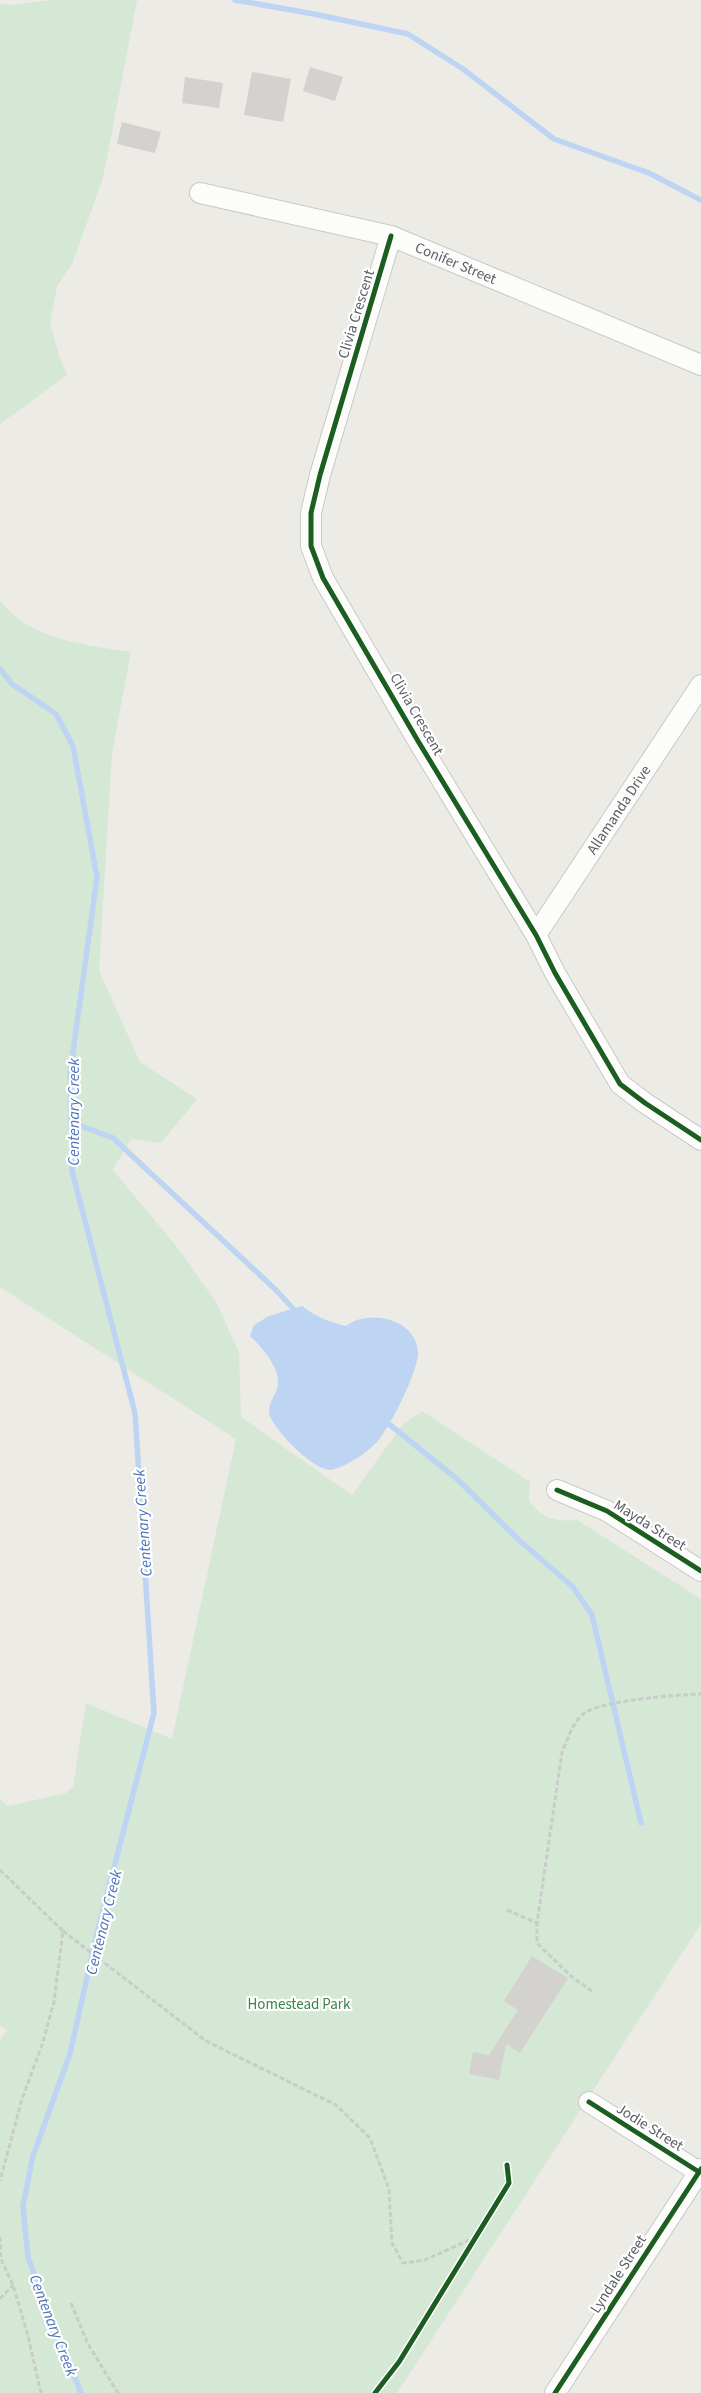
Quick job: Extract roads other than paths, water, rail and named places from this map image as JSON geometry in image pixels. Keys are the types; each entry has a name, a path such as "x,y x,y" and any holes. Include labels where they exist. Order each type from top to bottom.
{"street":[{"name":"Conifer Street","path":"200,193 391,236 701,366"},
{"name":"Clivia Crescent","path":"391,236 320,475 311,512 311,546 324,578 418,741 536,935 555,973 620,1084 644,1103 701,1140"},
{"name":"Allamanda Drive","path":"536,935 696,705 701,684"},
{"name":"Mayda Street","path":"557,1490 607,1511 701,1571"},
{"name":"Jodie Street","path":"589,2102 700,2171"},
{"name":"Lyndale Street","path":"555,2393 700,2171"}],"water":[{"path":"302,1306 323,1319 346,1326 366,1318 378,1318 400,1324 409,1331 415,1340 418,1351 409,1384 396,1413 382,1436 365,1453 331,1470 324,1469 306,1458 287,1440 274,1423 270,1416 269,1407 277,1388 278,1378 269,1358 250,1336 254,1325 269,1316"}],"waterway":[{"path":"235,0 408,34 463,69 554,139 649,173 701,200"},
{"name":"Centenary Creek","path":"0,669 12,684 56,714 73,746 97,877 70,1074 72,1171 135,1413 154,1713 96,1937 70,2054 33,2156 23,2206 28,2258 81,2393"},
{"path":"71,1122 113,1138 276,1290 298,1314"},
{"path":"384,1420 457,1479 520,1541 573,1587 592,1615 641,1823"}],"park label":[{"name":"Homestead Park","path":"299,2004"}]}
